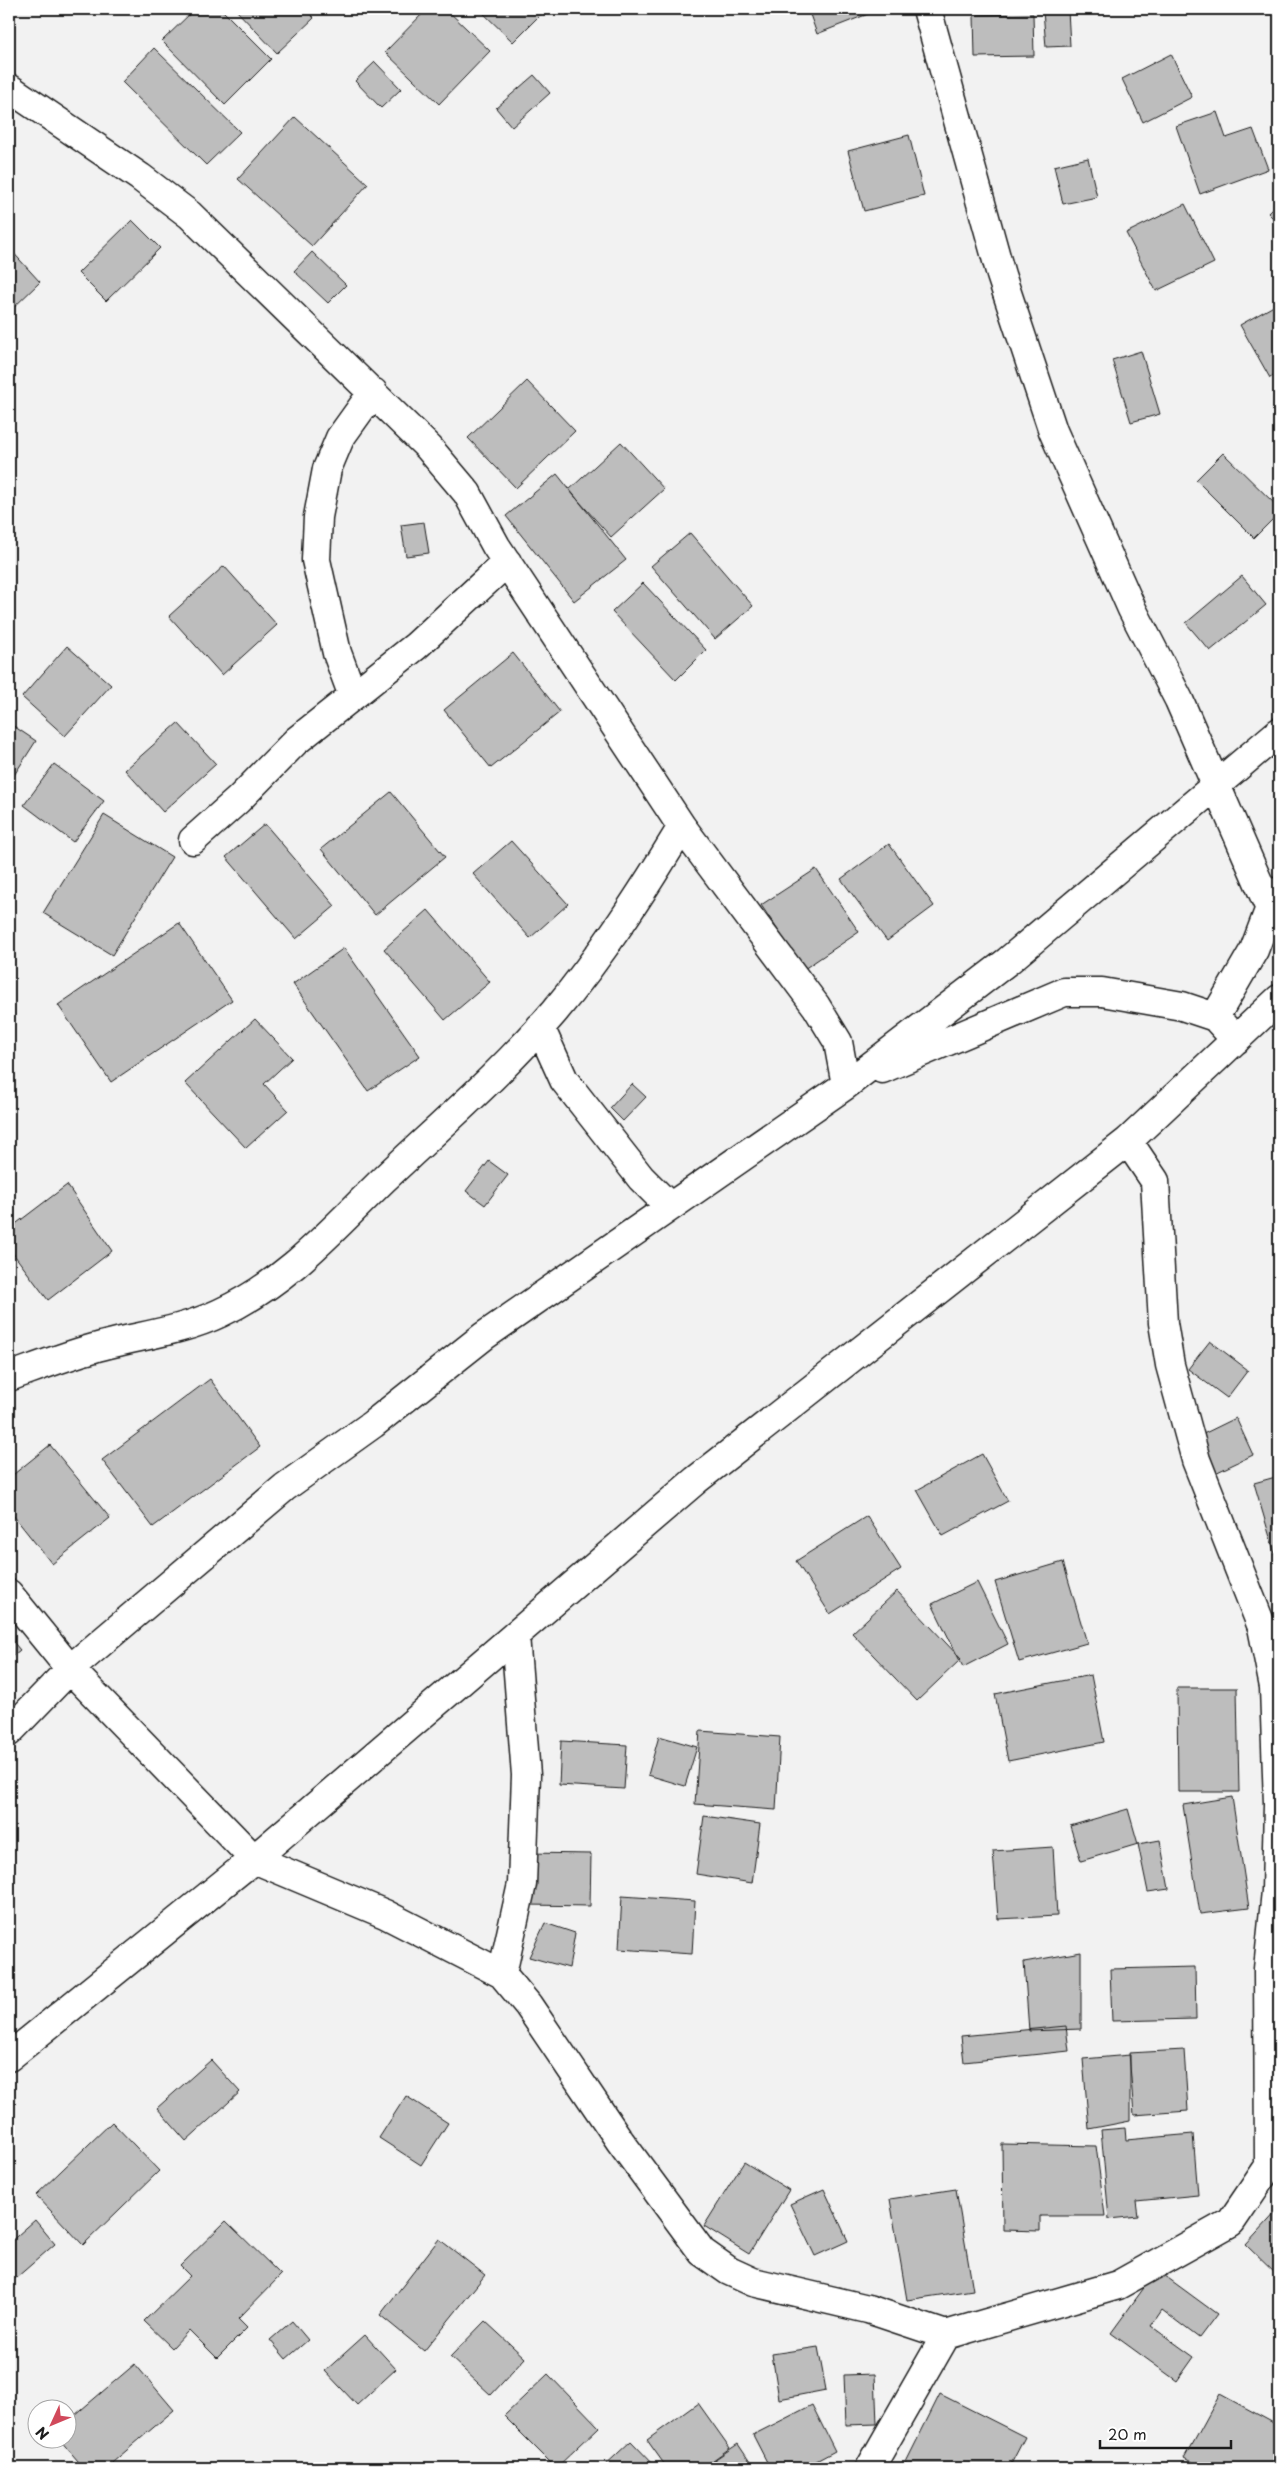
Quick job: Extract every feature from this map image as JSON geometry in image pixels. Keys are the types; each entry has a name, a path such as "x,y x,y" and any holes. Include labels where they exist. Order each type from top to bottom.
{"street":[{"path":"927,9 1001,275 1053,431 1132,609 1179,700 1270,909"},
{"path":"9,88 140,177 190,215 430,448 467,493 507,562 682,827 816,1006 838,1042 846,1085"},
{"path":"353,696 337,654 316,560 318,518 327,469 340,438 373,392"},
{"path":"193,840 238,800 296,741 382,674 457,610 507,562"},
{"path":"9,1732 70,1669 285,1487 373,1424 484,1336 846,1085 1008,961 1279,732"},
{"path":"9,1377 96,1348 156,1335 219,1314 259,1292 293,1268 324,1241 369,1195 497,1073 540,1027 603,948 645,887 682,827"},
{"path":"1216,1017 1254,950 1279,883"},
{"path":"846,1085 1064,992 1102,992 1182,1006 1216,1017 1236,1040"},
{"path":"9,2057 254,1859 696,1480 1128,1141 1279,1000"},
{"path":"540,1027 564,1080 641,1178 670,1207"},
{"path":"9,1594 70,1669 254,1859 385,1914 502,1974 528,2005 620,2141 702,2252 729,2271 753,2282 868,2309 946,2335 1118,2285 1230,2222 1269,2166 1268,1969 1278,1891 1278,1804 1274,1687 1264,1635 1196,1460 1170,1365 1164,1324 1155,1181 1128,1141"},
{"path":"502,1974 522,1884 526,1775 515,1635"},
{"path":"870,2468 946,2335"}],"building":[{"path":"195,9 221,9 271,59 225,105 162,41"},
{"path":"235,9 305,9 314,18 277,53"},
{"path":"427,9 446,9 490,51 439,104 385,52"},
{"path":"479,9 546,9 513,42"},
{"path":"808,9 866,9 868,14 817,34"},
{"path":"1068,10 1070,46 1046,47 1043,11"},
{"path":"1033,14 1034,56 975,57 974,15"},
{"path":"154,48 240,132 206,165 122,82"},
{"path":"1171,54 1192,97 1143,122 1122,79"},
{"path":"375,62 401,89 381,108 355,81"},
{"path":"534,75 550,93 512,127 496,108"},
{"path":"1217,112 1226,138 1253,129 1268,169 1200,194 1176,126"},
{"path":"295,117 368,184 312,246 238,179"},
{"path":"909,135 924,196 864,211 848,151"},
{"path":"1088,158 1097,197 1063,204 1054,166"},
{"path":"1279,202 1279,224 1268,213"},
{"path":"1185,204 1214,263 1156,291 1126,233"},
{"path":"132,220 160,248 106,301 78,273"},
{"path":"9,248 40,282 9,312"},
{"path":"312,252 346,285 328,303 294,271"},
{"path":"1279,303 1279,372 1270,378 1240,325"},
{"path":"1141,351 1160,414 1131,422 1112,360"},
{"path":"527,381 575,431 516,488 468,438"},
{"path":"621,442 664,489 611,537 569,490"},
{"path":"1223,453 1279,508 1279,513 1254,538 1196,480"},
{"path":"557,474 626,560 574,601 506,516"},
{"path":"424,522 429,553 406,556 401,525"},
{"path":"690,533 753,606 715,639 651,566"},
{"path":"224,566 277,625 222,675 169,616"},
{"path":"1242,576 1266,605 1210,651 1186,623"},
{"path":"643,583 706,650 676,680 612,612"},
{"path":"67,646 111,685 65,736 22,697"},
{"path":"513,653 560,712 491,768 444,710"},
{"path":"9,723 36,741 9,783"},
{"path":"178,723 216,764 163,812 125,770"},
{"path":"54,764 104,801 73,842 24,805"},
{"path":"391,792 445,857 375,915 321,849"},
{"path":"104,815 172,857 112,955 43,913"},
{"path":"265,824 335,906 296,939 226,857"},
{"path":"511,841 568,904 530,938 473,874"},
{"path":"889,844 934,906 887,941 841,879"},
{"path":"816,869 859,932 804,969 761,905"},
{"path":"428,910 490,982 445,1020 384,949"},
{"path":"179,923 232,1000 111,1082 58,1005"},
{"path":"344,948 420,1056 368,1091 293,984"},
{"path":"255,1019 292,1058 264,1084 288,1110 246,1148 185,1083"},
{"path":"632,1084 646,1097 623,1121 610,1108"},
{"path":"489,1161 508,1175 485,1205 466,1191"},
{"path":"67,1185 112,1251 48,1300 9,1248 9,1229"},
{"path":"1210,1341 1248,1370 1227,1398 1188,1369"},
{"path":"210,1379 260,1447 153,1527 102,1460"},
{"path":"1236,1418 1253,1455 1209,1476 1191,1440"},
{"path":"50,1445 110,1518 52,1564 9,1510 9,1478"},
{"path":"982,1454 1008,1501 943,1536 917,1490"},
{"path":"1279,1476 1279,1561 1277,1561 1254,1483"},
{"path":"867,1516 901,1569 830,1614 796,1561"},
{"path":"1063,1562 1087,1643 1019,1662 995,1582"},
{"path":"977,1582 1008,1644 963,1667 932,1604"},
{"path":"897,1591 961,1659 917,1701 852,1633"},
{"path":"9,1637 20,1650 9,1659"},
{"path":"1091,1675 1104,1742 1008,1761 995,1694"},
{"path":"1177,1688 1237,1688 1239,1792 1178,1792"},
{"path":"700,1731 780,1737 776,1810 695,1804"},
{"path":"659,1736 697,1747 685,1786 648,1775"},
{"path":"561,1741 627,1745 624,1789 559,1785"},
{"path":"1232,1797 1249,1908 1200,1914 1183,1805"},
{"path":"1128,1809 1138,1844 1081,1861 1070,1826"},
{"path":"704,1816 760,1824 752,1883 696,1874"},
{"path":"1160,1840 1169,1889 1148,1892 1138,1844"},
{"path":"1053,1847 1057,1916 998,1919 993,1851"},
{"path":"528,1853 591,1854 590,1906 528,1905"},
{"path":"622,1896 695,1901 692,1954 619,1949"},
{"path":"545,1923 575,1933 569,1968 529,1957"},
{"path":"1081,1952 1081,2029 1029,2031 1024,1962"},
{"path":"1195,1967 1196,2019 1112,2021 1110,1969"},
{"path":"1066,2026 1069,2051 964,2062 961,2036"},
{"path":"1184,2050 1188,2111 1134,2115 1129,2053"},
{"path":"1130,2055 1130,2121 1089,2129 1083,2059"},
{"path":"211,2060 240,2092 186,2141 157,2108"},
{"path":"406,2096 448,2123 421,2165 379,2138"},
{"path":"112,2122 159,2171 83,2245 36,2195"},
{"path":"1125,2128 1126,2140 1193,2134 1198,2195 1136,2201 1138,2216 1109,2219 1101,2130"},
{"path":"1002,2144 1096,2146 1105,2216 1040,2216 1040,2231 1003,2230"},
{"path":"744,2162 789,2190 749,2254 704,2226"},
{"path":"824,2189 848,2241 815,2256 790,2204"},
{"path":"956,2189 973,2290 907,2300 890,2199"},
{"path":"1279,2209 1279,2277 1246,2245"},
{"path":"35,2220 55,2244 9,2284 9,2243"},
{"path":"226,2221 281,2275 238,2319 247,2328 217,2358 189,2330 172,2348 144,2321 190,2276 180,2266"},
{"path":"439,2239 485,2275 424,2351 380,2315"},
{"path":"1157,2270 1217,2314 1199,2338 1162,2310 1151,2326 1194,2357 1177,2381 1111,2333"},
{"path":"292,2321 308,2340 286,2359 270,2340"},
{"path":"485,2321 525,2358 491,2395 450,2357"},
{"path":"365,2335 396,2369 357,2405 325,2371"},
{"path":"818,2347 826,2390 779,2399 772,2354"},
{"path":"135,2364 174,2410 106,2468 84,2468 69,2450 78,2450 78,2412"},
{"path":"548,2374 599,2427 556,2468 504,2416"},
{"path":"875,2374 877,2424 846,2425 844,2375"},
{"path":"940,2394 1025,2437 1009,2468 903,2468"},
{"path":"1220,2394 1279,2426 1279,2452 1271,2468 1204,2468 1185,2458"},
{"path":"698,2403 730,2448 702,2468 667,2468 647,2440"},
{"path":"812,2405 835,2451 803,2468 770,2468 753,2435"},
{"path":"631,2441 657,2468 602,2468"},
{"path":"738,2444 754,2468 702,2468"}]}
